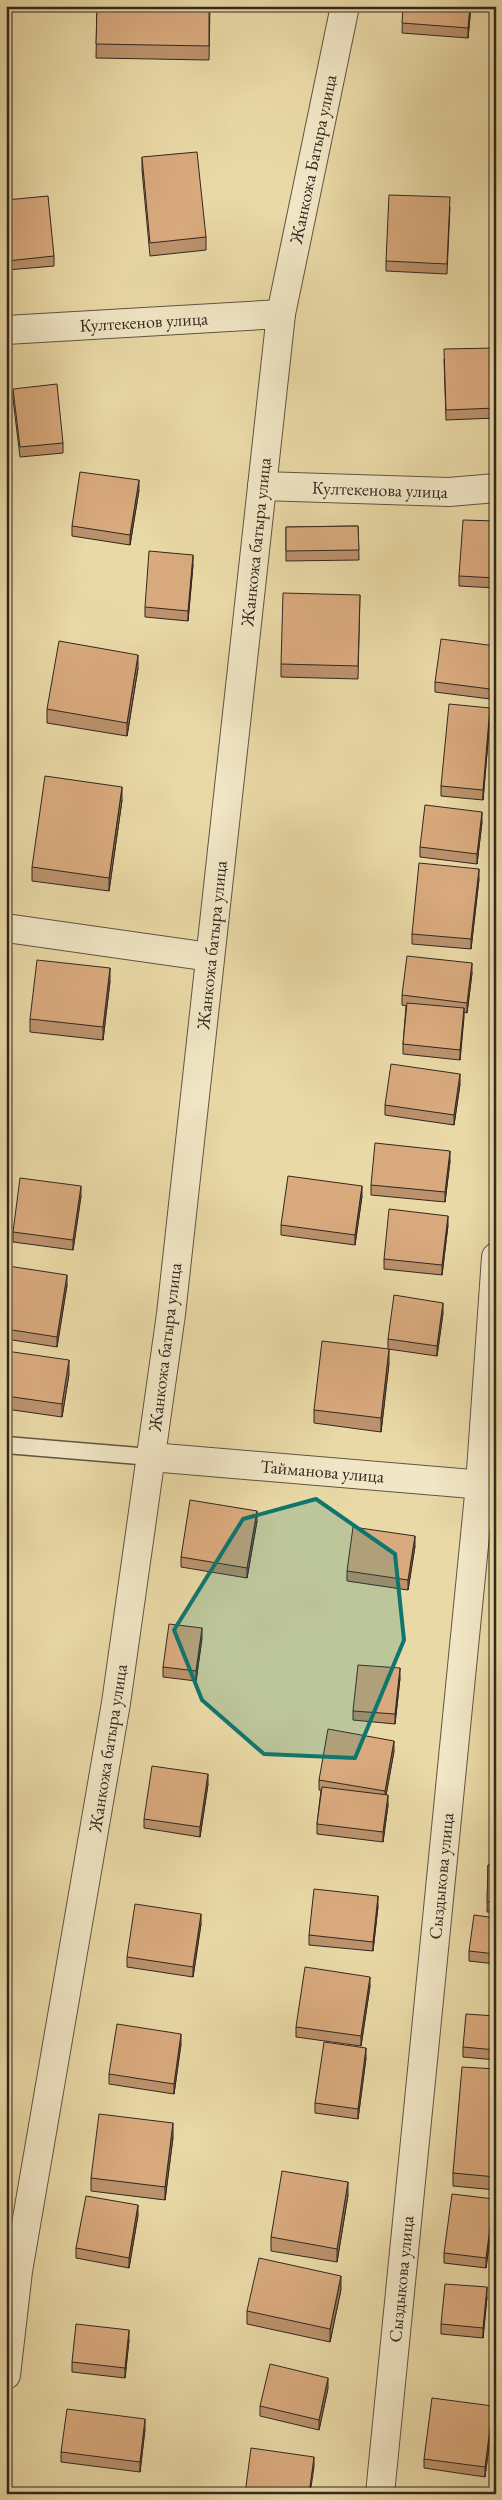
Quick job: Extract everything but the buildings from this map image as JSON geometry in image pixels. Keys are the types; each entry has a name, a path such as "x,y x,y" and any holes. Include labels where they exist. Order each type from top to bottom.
{"street":[{"name":"Жанкожа Батыра улица","path":"281,314 345,6"},
{"name":"Култекенов улица","path":"6,330 281,314"},
{"name":"Жанкожа батыра улица","path":"6,2375 11,2290 116,1703 171,1314 281,314"},
{"name":"Култекенова улица","path":"262,486 449,492 496,488"},
{"path":"6,928 210,957"},
{"name":"Сыздыкова улица","path":"380,2494 488,1486 496,1258"},
{"name":"Тайманова улица","path":"151,1457 488,1486"}],"lane":[{"path":"6,1446 151,1457"}],"highlighted area":[{"path":"316,1499 395,1554 404,1640 355,1758 264,1754 202,1700 174,1630 243,1519"}]}
